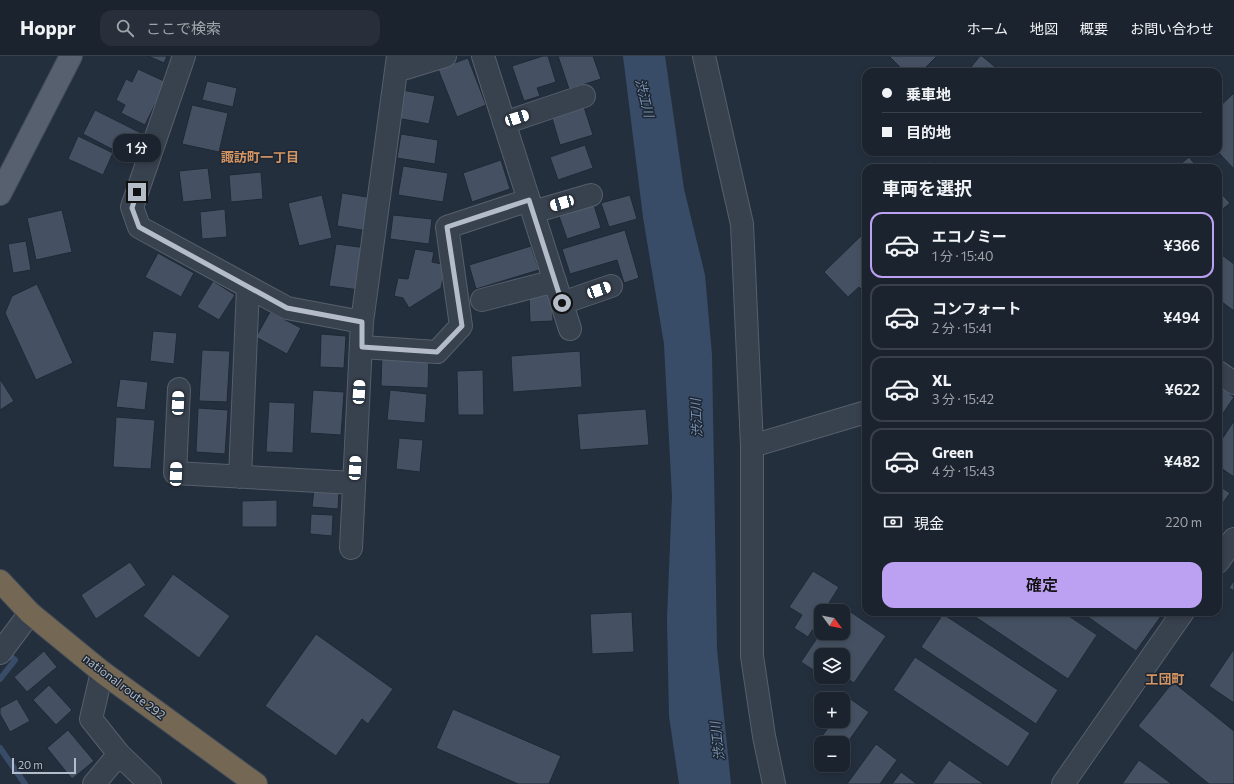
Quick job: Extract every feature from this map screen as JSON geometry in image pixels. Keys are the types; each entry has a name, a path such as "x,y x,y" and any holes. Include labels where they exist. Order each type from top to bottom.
{"highway":[{"name":"national route 292","path":"0,581 30,613 102,672 256,784"}],"main road":[{"path":"0,194 70,56"}],"street":[{"path":"184,56 132,208 139,227 287,308 362,322"},
{"path":"350,548 362,347 362,322 397,63 445,56"},
{"path":"483,56 570,329"},
{"path":"704,56 742,224 752,446 752,656 764,736 774,784"},
{"path":"504,123 584,96"},
{"path":"362,347 437,352 462,326 447,227 531,206 591,195"},
{"path":"482,300 555,282"},
{"path":"562,303 612,286"},
{"path":"240,477 248,287"},
{"path":"1222,375 1234,384"},
{"path":"178,389 176,474 354,483"},
{"path":"752,446 862,413"},
{"path":"1222,556 1234,539"},
{"path":"0,653 30,613"},
{"path":"1063,784 1180,616"},
{"path":"102,672 91,719 119,754 150,784"},
{"path":"94,784 119,754"}],"water":[{"name":"渋江川","path":"623,56 665,56 684,189 705,275 712,355 717,649 731,784 679,784 669,716 667,619 672,496 664,344 643,217"}],"building":[{"path":"148,56 167,56 164,63"},
{"path":"543,56 548,56 556,82 537,88 540,96 524,101 512,66"},
{"path":"558,56 593,56 601,79 569,89"},
{"path":"889,56 937,56 925,68 901,68"},
{"path":"980,56 982,56 996,68 970,68"},
{"path":"468,58 486,105 457,117 438,69"},
{"path":"138,69 166,82 145,125 121,113 125,105 116,100 126,79 132,82"},
{"path":"207,81 237,88 233,107 202,100"},
{"path":"402,90 435,96 429,124 397,118"},
{"path":"1234,93 1234,169 1222,156 1222,104"},
{"path":"192,105 228,113 219,152 182,144"},
{"path":"584,107 593,135 560,145 552,118"},
{"path":"95,110 145,135 133,160 83,134"},
{"path":"401,134 438,140 435,164 397,158"},
{"path":"78,136 113,153 103,175 68,159"},
{"path":"585,145 593,168 558,180 550,157"},
{"path":"1189,157 1195,164 1181,164"},
{"path":"501,160 510,189 472,202 463,173"},
{"path":"403,166 448,173 443,202 398,195"},
{"path":"208,168 212,199 183,202 179,171"},
{"path":"261,172 263,199 231,202 229,175"},
{"path":"342,193 373,198 368,231 337,226"},
{"path":"1222,194 1230,203 1222,210"},
{"path":"322,195 332,238 299,246 288,203"},
{"path":"630,195 637,219 609,227 601,203"},
{"path":"594,205 601,228 567,239 559,216"},
{"path":"225,209 227,237 202,239 200,212"},
{"path":"62,210 72,252 36,260 27,218"},
{"path":"393,215 432,219 429,244 390,239"},
{"path":"625,230 639,278 624,283 617,260 570,274 562,249"},
{"path":"862,235 862,290 859,287 848,297 824,272"},
{"path":"26,241 31,270 13,273 8,244"},
{"path":"336,244 367,248 360,290 329,286"},
{"path":"531,246 539,270 476,289 469,265"},
{"path":"415,249 434,252 432,262 446,265 441,288 409,308 403,298 394,296 398,278 408,279"},
{"path":"158,253 194,273 181,297 145,277"},
{"path":"1222,255 1234,264 1234,311 1222,302"},
{"path":"213,281 235,295 219,320 197,307"},
{"path":"37,284 73,363 36,380 5,313 12,296"},
{"path":"552,294 553,321 530,322 529,295"},
{"path":"270,312 301,328 287,354 256,337"},
{"path":"153,331 177,333 174,364 150,361"},
{"path":"321,334 346,336 344,368 320,367"},
{"path":"202,350 230,351 227,402 199,401"},
{"path":"580,351 582,387 513,392 511,356"},
{"path":"382,354 429,355 428,388 381,386"},
{"path":"483,370 484,415 458,415 457,371"},
{"path":"0,379 14,401 0,410"},
{"path":"120,379 148,382 145,410 116,407"},
{"path":"1222,389 1234,397 1222,415"},
{"path":"313,390 344,392 341,435 310,433"},
{"path":"390,390 427,394 425,423 387,420"},
{"path":"269,402 295,403 293,453 266,452"},
{"path":"198,408 228,410 225,454 196,452"},
{"path":"646,409 649,445 580,450 577,414"},
{"path":"116,417 155,420 151,469 113,467"},
{"path":"1234,421 1234,477 1222,469 1222,439"},
{"path":"399,438 423,440 420,472 396,469"},
{"path":"1222,488 1230,493 1222,504"},
{"path":"314,489 339,491 338,509 312,507"},
{"path":"277,500 277,527 242,527 242,501"},
{"path":"311,514 333,515 332,536 310,534"},
{"path":"130,562 146,585 96,619 81,595"},
{"path":"813,571 839,587 828,604 814,604 814,628 808,637 794,628 802,615 789,607"},
{"path":"173,574 230,616 199,658 143,616"},
{"path":"1234,580 1234,591 1229,588"},
{"path":"850,611 886,636 854,683 850,680 850,648 814,648 814,670 801,662 816,640 850,640"},
{"path":"632,612 634,652 592,654 590,614"},
{"path":"942,616 946,616 1058,690 1036,724 921,647"},
{"path":"974,616 1069,616 1097,635 1068,679"},
{"path":"1087,616 1161,616 1136,651"},
{"path":"316,634 393,689 368,724 362,719 336,756 265,706"},
{"path":"1234,649 1234,703 1209,686"},
{"path":"44,651 57,667 27,692 14,677"},
{"path":"915,657 1030,733 1008,767 893,690"},
{"path":"1173,682 1234,731 1234,784 1209,784 1138,726"},
{"path":"49,685 72,710 56,725 33,700"},
{"path":"17,699 30,721 10,732 0,714 0,708"},
{"path":"850,699 869,712 850,739 850,736 822,736 828,728 850,728"},
{"path":"453,709 561,756 549,784 518,784 436,748"},
{"path":"68,730 94,761 72,779 47,748"},
{"path":"876,744 897,760 880,784 847,784"},
{"path":"949,760 984,784 932,784"},
{"path":"1139,760 1172,784 1122,784"},
{"path":"901,772 917,784 892,784"}],"waterway":[{"path":"0,679 15,660 4,652"},
{"path":"0,748 25,784"}],"district":[{"name":"諏訪町一丁目","path":"260,157"},
{"name":"工団町","path":"1165,679"}],"route":[{"path":"137,192 132,208 139,227 287,308 362,322 362,347 437,352 462,326 447,227 529,200 562,303"}]}
